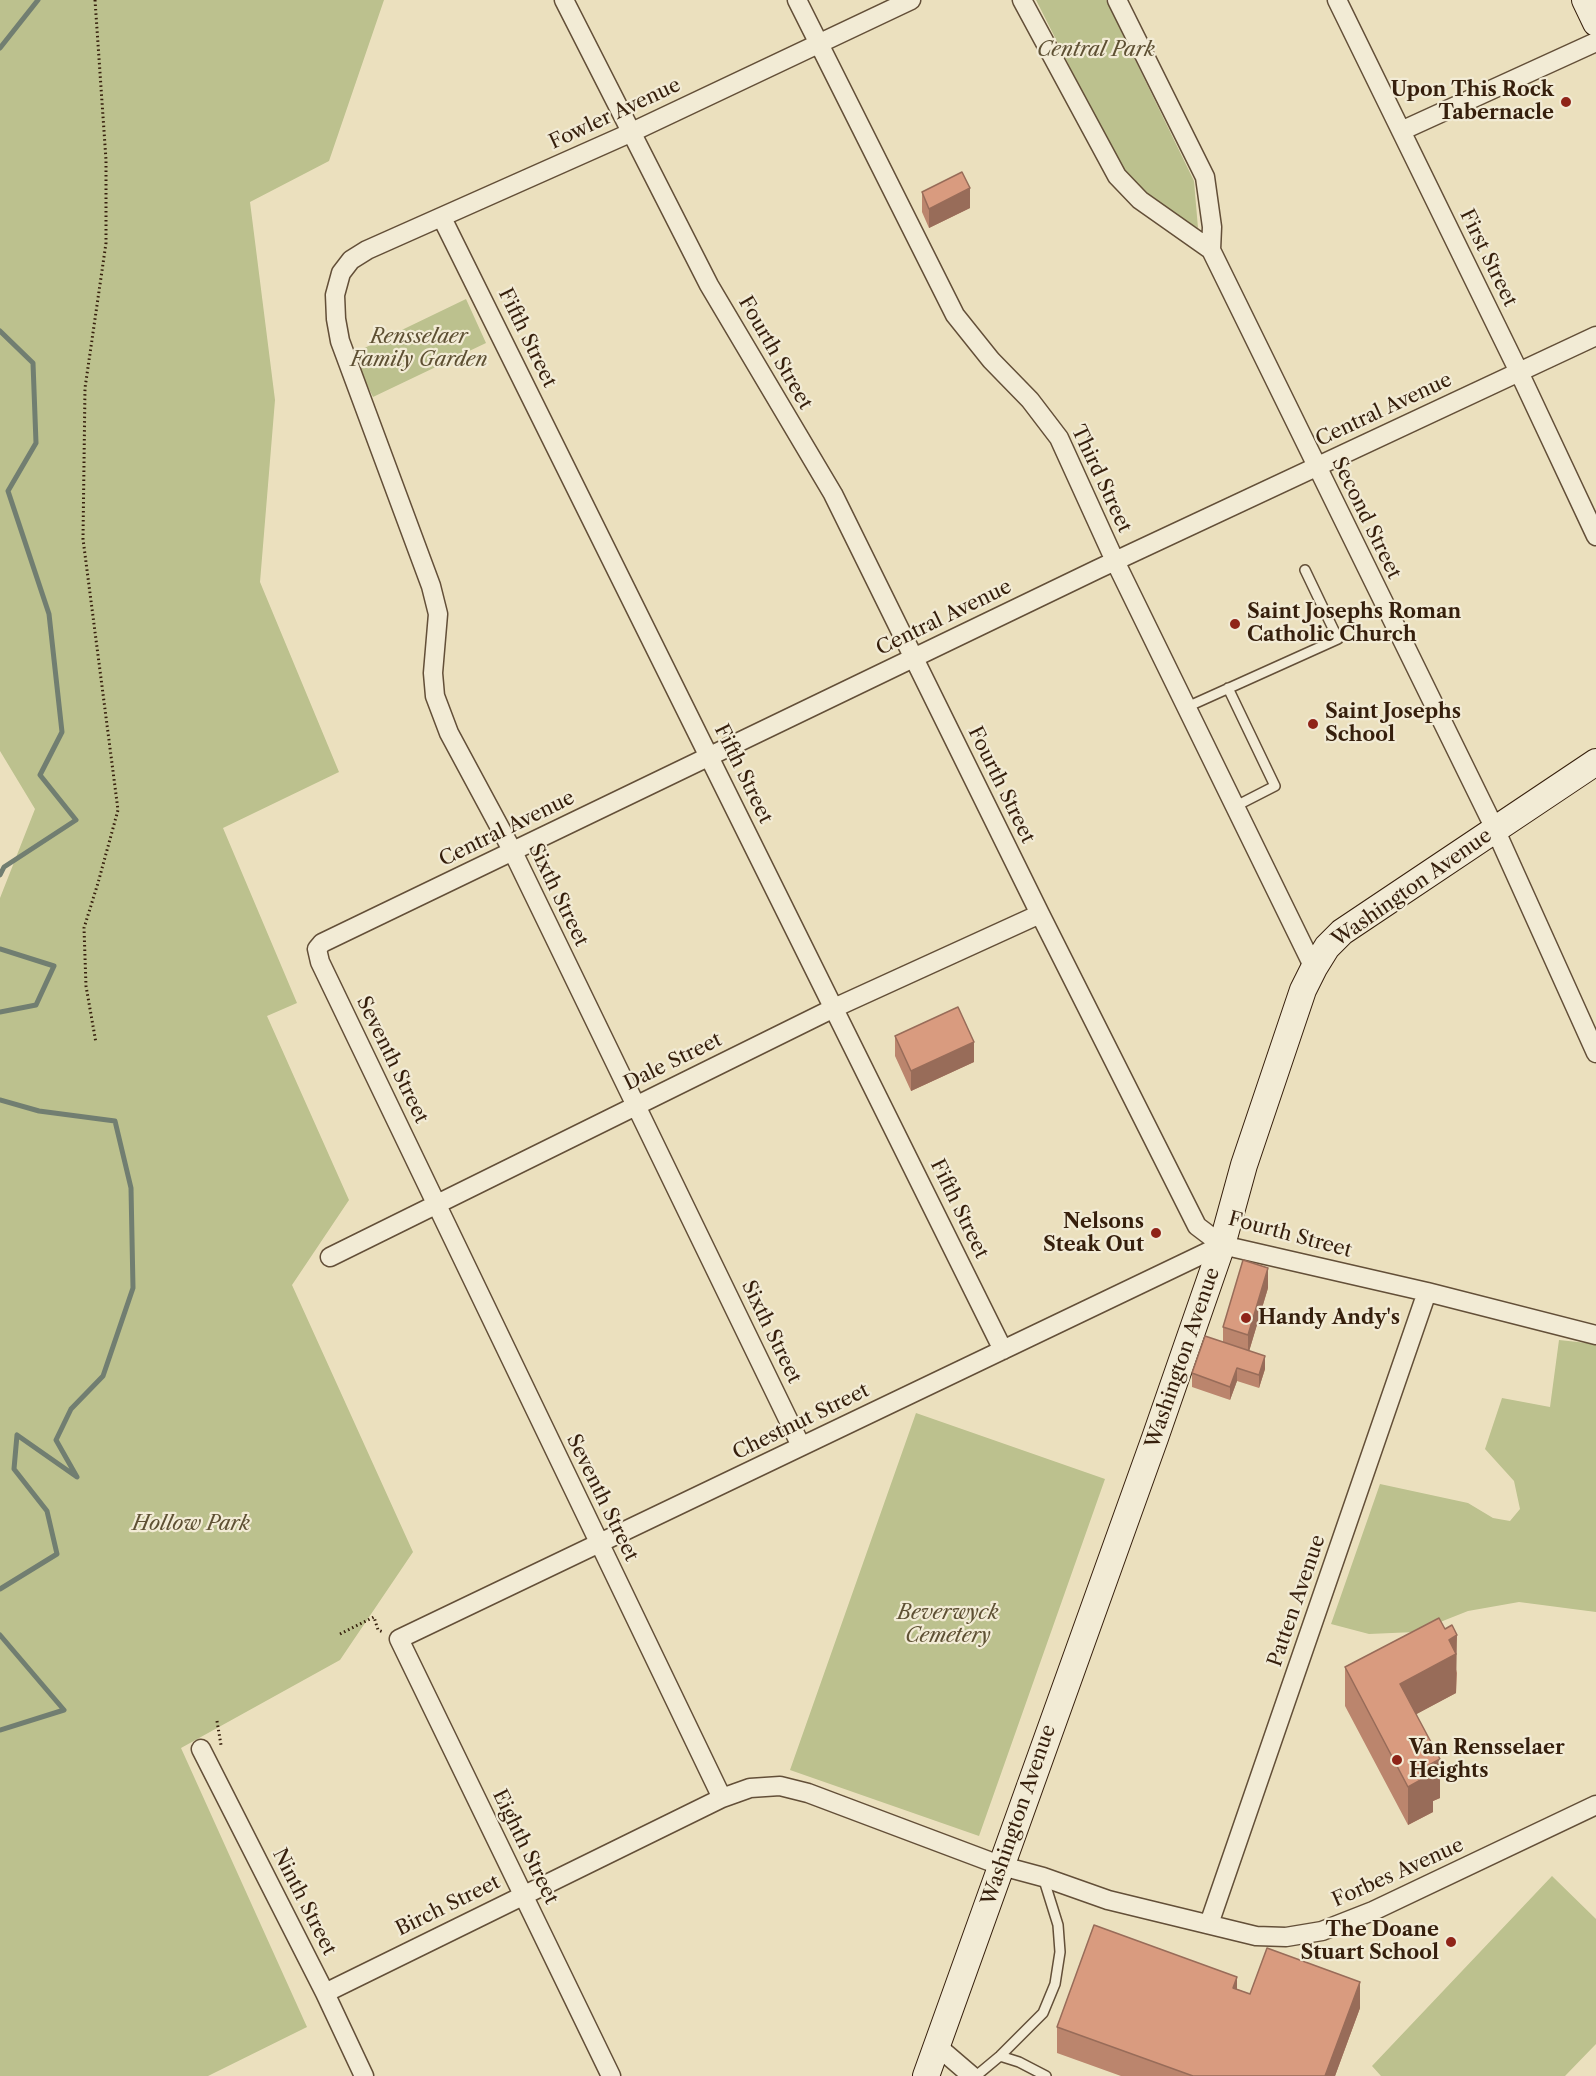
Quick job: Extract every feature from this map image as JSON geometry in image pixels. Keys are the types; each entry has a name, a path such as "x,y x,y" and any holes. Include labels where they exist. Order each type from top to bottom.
{"street":[{"name":"Fourth Street","path":"564,0 709,285 833,494 1197,1226 1222,1245 1427,1292 1596,1335"},
{"name":"Third Street","path":"797,0 956,315 991,360 1030,400 1059,438 1115,561 1314,968"},
{"name":"Fowler Avenue","path":"341,273 351,260 367,250 630,133 911,0"},
{"path":"1022,0 1117,176 1140,200 1211,250"},
{"name":"Second Street","path":"1117,0 1205,177 1212,227 1211,250 1495,830 1596,1053"},
{"name":"First Street","path":"1337,0 1519,372 1596,536"},
{"path":"1585,0 1596,23"},
{"path":"1401,131 1596,42"},
{"name":"Fifth Street","path":"442,218 1004,1350"},
{"name":"Sixth Street","path":"341,273 335,295 340,341 431,586 438,614 433,673 435,696 449,733 513,852 801,1446"},
{"name":"Central Avenue","path":"317,949 322,944 1115,561 1596,336"},
{"name":"Washington Avenue","path":"926,2076 1222,1245 1248,1154 1303,990 1314,968 1327,947 1341,932 1596,762"},
{"name":"Dale Street","path":"330,1257 834,1008 1040,914"},
{"name":"Seventh Street","path":"317,949 320,962 722,1798"},
{"name":"Chestnut Street","path":"399,1639 1222,1245"},
{"name":"Patten Avenue","path":"1209,1924 1427,1292"},
{"name":"Eighth Street","path":"399,1639 611,2076"},
{"name":"Ninth Street","path":"201,1749 325,1993 364,2076"},
{"path":"722,1798 750,1788 780,1786 808,1792 1002,1866"},
{"name":"Birch Street","path":"325,1993 722,1798"},
{"name":"Forbes Avenue","path":"1002,1866 1043,1877 1108,1900 1256,1936 1294,1936 1322,1931 1372,1911 1596,1805"},
{"path":"937,2046 974,2076"}],"lane":[{"path":"1187,707 1338,639 1305,570"},
{"path":"1228,688 1275,786 1234,807"},
{"path":"974,2076 999,2056 1043,2013 1055,1984 1060,1952 1058,1925 1043,1877"},
{"path":"999,2056 1019,2062 1046,2076"}],"path":[{"path":"95,0 106,160 106,243 85,388 83,539 117,810 84,928 86,986 96,1043"},
{"path":"340,1634 374,1617 378,1630 399,1639"}],"green space":[{"name":"Hollow Park","path":"0,0 384,0 329,161 250,202 275,400 260,582 339,772 223,828 297,1003 267,1016 349,1200 292,1285 413,1552 340,1660 181,1748 307,2027 208,2076 0,2076 0,898 35,809 0,751"},
{"name":"Central Park","path":"1036,0 1106,0 1194,181 1198,228 1136,187 1119,164"},
{"name":"Rensselaer Family Garden","path":"466,299 486,343 373,397 352,354"},
{"path":"1559,1340 1596,1344 1596,1612 1519,1602 1468,1611 1415,1632 1369,1634 1331,1624 1380,1484 1468,1503 1493,1518 1510,1521 1520,1509 1514,1481 1485,1449 1502,1398 1550,1407"},
{"name":"Beverwyck Cemetery","path":"916,1413 1105,1479 979,1836 790,1770"},
{"path":"1552,1876 1596,1919 1596,2044 1565,2076 1381,2076 1372,2066"}],"building":[{"path":"962,172 970,188 929,209 922,192"},
{"path":"958,1007 974,1042 911,1071 895,1036"},
{"path":"1243,1260 1268,1268 1248,1335 1223,1327"},
{"path":"1205,1336 1265,1356 1259,1375 1237,1368 1230,1387 1192,1373"},
{"path":"1439,1618 1445,1629 1452,1625 1457,1635 1449,1640 1456,1654 1400,1684 1440,1759 1429,1765 1433,1773 1408,1787 1345,1667"},
{"name":"The Doane Stuart School","path":"1094,1925 1237,1977 1233,1988 1250,1994 1267,1948 1360,1982 1325,2076 1193,2076 1057,2027"}],"waterway":[{"path":"0,48 38,0"},
{"path":"0,331 33,363 36,443 8,491 49,614 62,732 40,775 76,820 4,867 0,875"},
{"path":"0,949 54,966 36,1005 0,1012"},
{"path":"0,1100 39,1111 115,1121 131,1188 133,1288 103,1376 71,1409 56,1440 77,1477 17,1435 14,1469 47,1511 57,1554 0,1589"},
{"path":"0,1635 64,1710 0,1730"}],"place":[{"name":"Upon This Rock Tabernacle","path":"1566,102"},
{"name":"Saint Josephs Roman Catholic Church","path":"1235,624"},
{"name":"Saint Josephs School","path":"1313,724"},
{"name":"Nelsons Steak Out","path":"1156,1233"},
{"name":"Handy Andy's","path":"1246,1318"},
{"name":"Van Rensselaer Heights","path":"1397,1760"},
{"name":"The Doane Stuart School","path":"1451,1942"}]}
